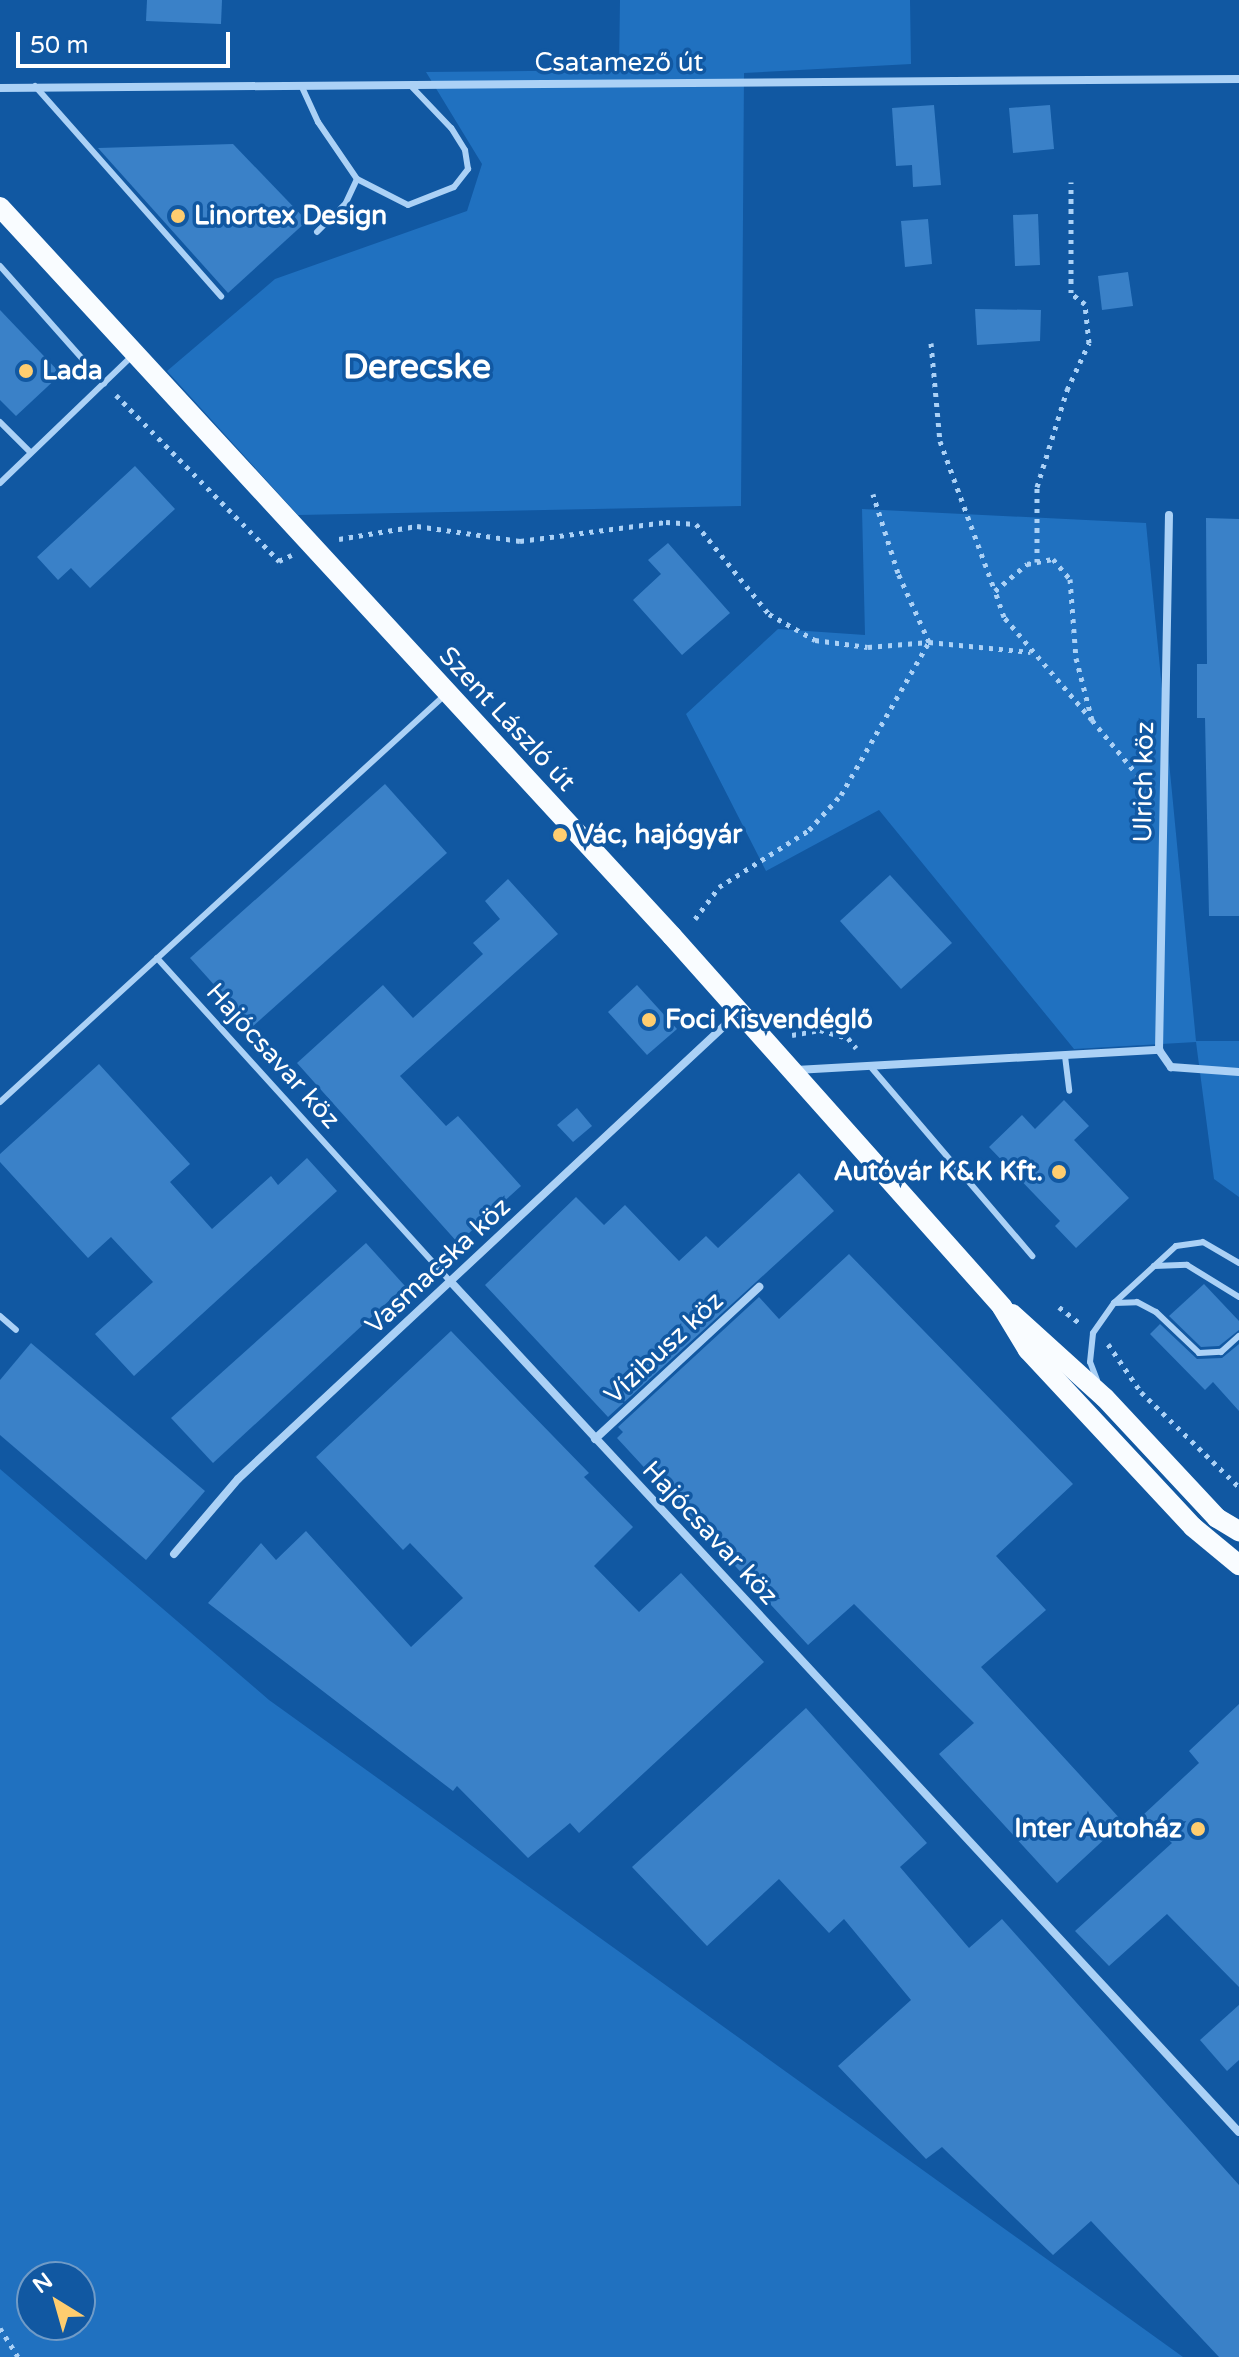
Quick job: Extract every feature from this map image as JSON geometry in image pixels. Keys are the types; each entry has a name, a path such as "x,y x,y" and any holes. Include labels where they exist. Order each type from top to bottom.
{"main road":[{"name":"Szent László út","path":"0,207 448,693 1002,1307"},
{"path":"1002,1307 1105,1398 1217,1518 1239,1531"},
{"path":"1002,1307 1028,1350 1193,1527 1239,1565"}],"street":[{"name":"Csatamező út","path":"0,88 1239,79"},
{"name":"Ulrich köz","path":"1159,1050 1169,515"},
{"name":"Vasmacska köz","path":"174,1554 238,1479 737,1014"},
{"path":"787,1070 1159,1050 1171,1067 1239,1072"},
{"name":"Hajócsavar köz","path":"450,1281 1239,2132"},
{"name":"Vízibusz köz","path":"595,1439 759,1287"}],"lane":[{"path":"301,85 318,122 357,179 408,205 454,187 468,169 465,150 451,128 409,84"},
{"path":"35,86 221,296"},
{"path":"317,232 346,203 357,179"},
{"path":"0,266 104,383"},
{"path":"0,483 135,354"},
{"path":"0,422 30,452"},
{"path":"0,1102 448,693"},
{"name":"Hajócsavar köz","path":"157,958 450,1281"},
{"path":"1065,1056 1069,1091"},
{"path":"870,1066 1032,1256"},
{"path":"1105,1398 1090,1362 1093,1333 1114,1303 1176,1246 1203,1242 1239,1263"},
{"path":"1154,1266 1187,1265 1239,1297"},
{"path":"1114,1303 1137,1302 1156,1312 1199,1353 1221,1352 1239,1336"},
{"path":"0,1316 16,1330"}],"path":[{"path":"1037,562 1037,487 1067,390 1089,343 1085,304 1071,293 1071,182"},
{"path":"931,343 940,441 1004,617 1031,652 1129,761 1163,811"},
{"path":"104,383 279,561 313,546 417,526 520,541 666,522 696,524 769,614 815,640 868,647 929,642 1031,652"},
{"path":"873,494 898,573 929,642"},
{"path":"995,591 1027,564 1053,559 1070,579 1076,658 1092,720"},
{"path":"695,919 719,887 809,830 841,795 929,642"},
{"path":"791,1035 820,1030 848,1038 870,1066"},
{"path":"1059,1307 1112,1347 1141,1392 1239,1487"},
{"path":"0,2328 18,2357"}],"shaded area":[{"path":"620,0 910,0 911,64 744,73 741,506 298,515 167,371 275,279 467,211 482,164 426,72 619,70"},
{"path":"862,509 1146,523 1196,1041 1239,1041 1239,1197 1214,1179 1196,1042 1074,1049 879,810 766,871 686,714 778,629 865,635"},
{"path":"0,1469 269,1700 1183,2357 0,2357"}],"building":[{"path":"147,0 222,0 221,24 146,21"},
{"path":"934,105 941,185 913,187 912,165 896,166 892,108"},
{"path":"1050,105 1054,149 1013,153 1009,108"},
{"path":"233,144 307,221 228,293 98,148"},
{"path":"1038,214 1040,265 1015,266 1013,215"},
{"path":"928,219 932,264 905,267 901,221"},
{"path":"1128,272 1133,306 1102,310 1098,276"},
{"path":"975,309 1041,310 1040,341 977,345"},
{"path":"0,310 61,374 16,416 0,400"},
{"path":"135,466 175,509 90,588 71,568 58,580 37,557"},
{"path":"1206,518 1239,519 1239,916 1209,916 1205,718 1197,718 1197,664 1207,664"},
{"path":"668,543 730,613 682,655 633,600 661,574 648,560"},
{"path":"385,784 447,853 252,1027 190,958"},
{"path":"890,875 952,943 901,989 840,921"},
{"path":"508,879 558,934 400,1076 446,1126 458,1116 521,1186 458,1243 297,1063 383,985 413,1018 483,954 473,943 500,919 485,901"},
{"path":"637,985 677,1029 647,1055 608,1012"},
{"path":"99,1064 190,1164 170,1182 212,1229 271,1176 278,1185 307,1158 337,1191 134,1376 95,1334 153,1282 111,1237 88,1258 0,1162 0,1154"},
{"name":"Autóvár K&K Kft.","path":"1064,1100 1089,1126 1074,1140 1129,1198 1076,1248 1055,1226 1060,1221 989,1147 1022,1115 1035,1129"},
{"path":"577,1108 592,1126 573,1142 557,1125"},
{"path":"799,1173 834,1211 608,1417 485,1285 576,1197 604,1225 625,1205 679,1261 706,1236 718,1248"},
{"path":"366,1243 405,1286 213,1463 171,1418"},
{"path":"849,1254 1073,1484 996,1556 1046,1610 981,1667 1123,1822 1057,1883 939,1754 974,1723 854,1604 808,1645 617,1438 623,1432 618,1427 759,1297 779,1319"},
{"path":"1204,1284 1239,1321 1239,1330 1219,1346 1201,1347 1169,1316"},
{"path":"1160,1324 1197,1359 1222,1358 1239,1344 1239,1411 1213,1382 1205,1390 1150,1334"},
{"path":"451,1331 589,1473 584,1477 633,1527 594,1566 639,1612 681,1573 764,1662 579,1833 570,1823 528,1858 457,1786 453,1791 208,1603 261,1543 276,1560 306,1531 411,1647 463,1598 410,1543 403,1550 316,1457"},
{"path":"31,1343 205,1491 146,1560 0,1435 0,1380"},
{"name":"Inter Autoház","path":"1239,1704 1239,1987 1167,1914 1109,1966 1075,1931 1172,1843 1143,1815 1199,1763 1189,1751"},
{"path":"806,1708 927,1843 900,1867 969,1948 1002,1919 1239,2185 1239,2357 1219,2357 1091,2221 1053,2255 942,2147 926,2159 838,2066 911,2000 844,1919 829,1933 779,1879 707,1946 632,1867"},
{"path":"1239,2005 1239,2060 1227,2071 1200,2040"}],"place":[{"name":"Linortex Design","path":"178,216"},
{"name":"Lada","path":"26,371"},
{"name":"Vác, hajógyár","path":"560,835"},
{"name":"Foci Kisvendéglő","path":"649,1020"},
{"name":"Autóvár K&K Kft.","path":"1059,1172"},
{"name":"Inter Autoház","path":"1198,1829"}],"district":[{"name":"Derecske","path":"417,368"}]}
